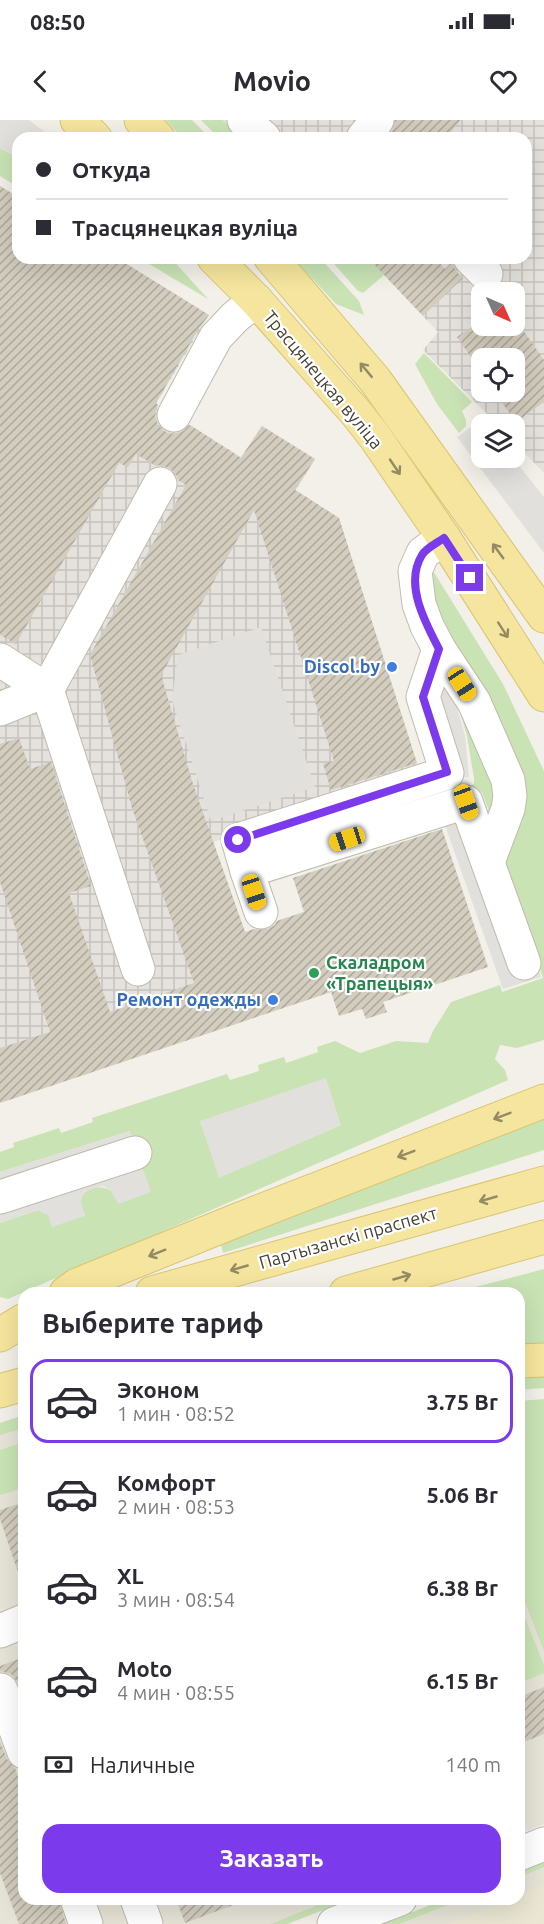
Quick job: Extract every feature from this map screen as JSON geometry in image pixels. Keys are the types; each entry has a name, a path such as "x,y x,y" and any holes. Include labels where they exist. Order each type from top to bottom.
{"main road":[{"path":"77,120 89,132"},
{"path":"141,120 152,132"},
{"name":"Трасцянецкая вуліца","path":"220,264 256,300 375,437 444,538 544,695"},
{"name":"Трасцянецкая вуліца","path":"276,264 375,380 544,616"},
{"path":"444,538 473,517"},
{"path":"74,1287 240,1219 544,1101"},
{"name":"Партызанскі праспект","path":"173,1287 544,1183"},
{"path":"367,1287 544,1237"},
{"path":"0,1336 18,1324"},
{"path":"0,1336 18,1331"},
{"path":"525,1362 544,1360"},
{"path":"0,1392 18,1386"},
{"path":"0,1392 18,1392"}],"street":[{"path":"244,120 257,132"},
{"path":"368,132 377,120"},
{"path":"180,419 216,337 256,300"},
{"path":"0,709 47,690 160,484"},
{"path":"444,538 423,553 415,571 418,604 439,649 474,702 508,780 510,796 508,809 488,862"},
{"path":"261,912 238,840 447,772 423,697 439,649"},
{"path":"0,660 47,690 138,969"},
{"path":"247,871 466,802 524,963"},
{"path":"0,1197 135,1153"},
{"path":"0,1631 18,1624"},
{"path":"0,1690 18,1736"},
{"path":"525,1852 544,1844"},
{"path":"79,1905 86,1924"},
{"path":"139,1905 146,1924"},
{"path":"347,1913 377,1905"}],"shaded area":[{"path":"0,120 29,120 45,132 12,132 12,155 0,148"},
{"path":"221,120 544,120 544,473 525,453 525,414 487,414 475,402 525,402 525,348 471,348 471,398 423,350 438,332 374,264 532,264 532,132 240,132"},
{"path":"0,186 12,193 12,264 127,264 209,315 154,407 174,415 241,457 262,426 315,459 296,490 339,518 420,775 213,842 256,963 268,958 258,927 304,912 331,992 0,1103"},
{"path":"471,427 471,456 457,437"},
{"path":"480,468 521,468 544,497 544,553"},
{"path":"261,627 315,787 211,821 172,700 178,655"},
{"path":"450,683 465,736 469,777 452,779 431,686"},
{"path":"482,793 541,977 503,989 436,800 472,797"},
{"path":"326,1078 341,1125 219,1178 200,1121"},
{"path":"130,1131 151,1192 118,1204 111,1191 101,1186 86,1191 82,1196 81,1203 85,1216 52,1227 48,1215 38,1210 0,1223 0,1172"},
{"path":"18,1417 18,1905 336,1905 287,1924 0,1924 0,1423"},
{"path":"525,1591 544,1604 544,1824 525,1832"},
{"path":"544,1861 544,1924 382,1924 431,1905 525,1905 525,1869"},
{"path":"544,1885 544,1924 447,1924 495,1905 525,1905 525,1893"}],"green space":[{"path":"166,120 192,120 204,132 177,132"},
{"path":"201,120 221,120 240,132 213,132"},
{"path":"0,148 12,155 12,183 0,176"},
{"path":"149,264 176,264 208,299"},
{"path":"299,264 325,264 359,301 364,315 336,304"},
{"path":"334,264 374,264 384,275 363,293 357,290"},
{"path":"424,353 472,402 462,411 466,426 459,433 437,404 415,364"},
{"path":"427,561 503,684 544,771 544,1040 517,1048 500,1045 495,1059 505,1070 508,1080 35,1287 18,1287 18,1295 8,1299 0,1297 0,1223 38,1210 48,1215 85,1215 81,1202 82,1196 85,1192 98,1187 111,1191 130,1131 0,1172 0,1152 14,1147 13,1143 59,1128 61,1133 93,1122 92,1118 227,1074 230,1080 259,1071 258,1065 284,1057 286,1063 318,1052 317,1047 335,1041 360,1053 396,1041 428,1043 451,1002 500,985 502,992 543,978 504,859 512,836 435,630","holes":["200,1121 341,1125 220,1177"]},
{"path":"452,684 498,780 494,825 482,792 472,796 461,789 474,784 474,778 467,736"},
{"path":"544,1118 544,1150 223,1253 221,1245 394,1174"},
{"path":"544,1269 544,1347 525,1349 525,1287 476,1287"},
{"path":"544,1374 544,1388 525,1390 525,1376"},
{"path":"544,1399 544,1651 525,1602 525,1401"},
{"path":"18,1417 18,1430 0,1435 0,1423"},
{"path":"18,1444 18,1490 0,1495 0,1450"},
{"path":"525,1618 544,1665 544,1673 525,1681"},
{"path":"544,1861 544,1867 525,1875 525,1869"},
{"path":"318,1905 336,1905 287,1924 271,1924"},
{"path":"431,1905 448,1905 399,1924 382,1924"}],"building":[{"path":"395,120 461,120 451,132 392,131"},
{"path":"0,186 12,193 12,264 127,264 209,315 199,328 156,403 158,405 155,415 158,425 166,432 174,434 190,425 241,458 262,426 315,459 295,490 339,518 417,763 331,790 323,764 334,761 254,510 161,675 193,784 245,932 254,929 266,930 275,925 277,921 304,912 293,878 442,829 488,967 383,1002 387,1012 366,1019 362,1009 339,1016 331,992 0,1103 0,1048 50,1032 0,882 0,744 19,738 30,769 51,762 91,886 69,893 110,1012 194,983 132,808 90,655 186,485 178,480 176,474 169,468 156,466 136,454 128,467 119,463 16,644 0,635"},
{"path":"374,264 440,264 445,269 453,264 463,278 423,316"},
{"path":"471,327 471,336 525,336 525,333 544,360 544,402 525,416 510,414 501,402 525,402 525,348 471,348 471,357 457,337"},
{"path":"18,1504 18,1572 0,1519 0,1510"},
{"path":"18,1659 18,1683 11,1674 0,1671 0,1666"},
{"path":"544,1687 544,1734 525,1742 525,1695"},
{"path":"0,1741 7,1759 15,1768 18,1776 18,1905 61,1905 66,1924 19,1924 0,1873"},
{"path":"178,1905 233,1905 185,1923"}],"place":[{"name":"Discol.by","path":"392,667"},
{"name":"Скаладром «Трапецыя»","path":"314,973"},
{"name":"Ремонт одежды","path":"273,1000"}],"route":[{"path":"238,840 447,772 423,697 439,649 418,604 415,571 423,553 444,538 470,578"}]}
